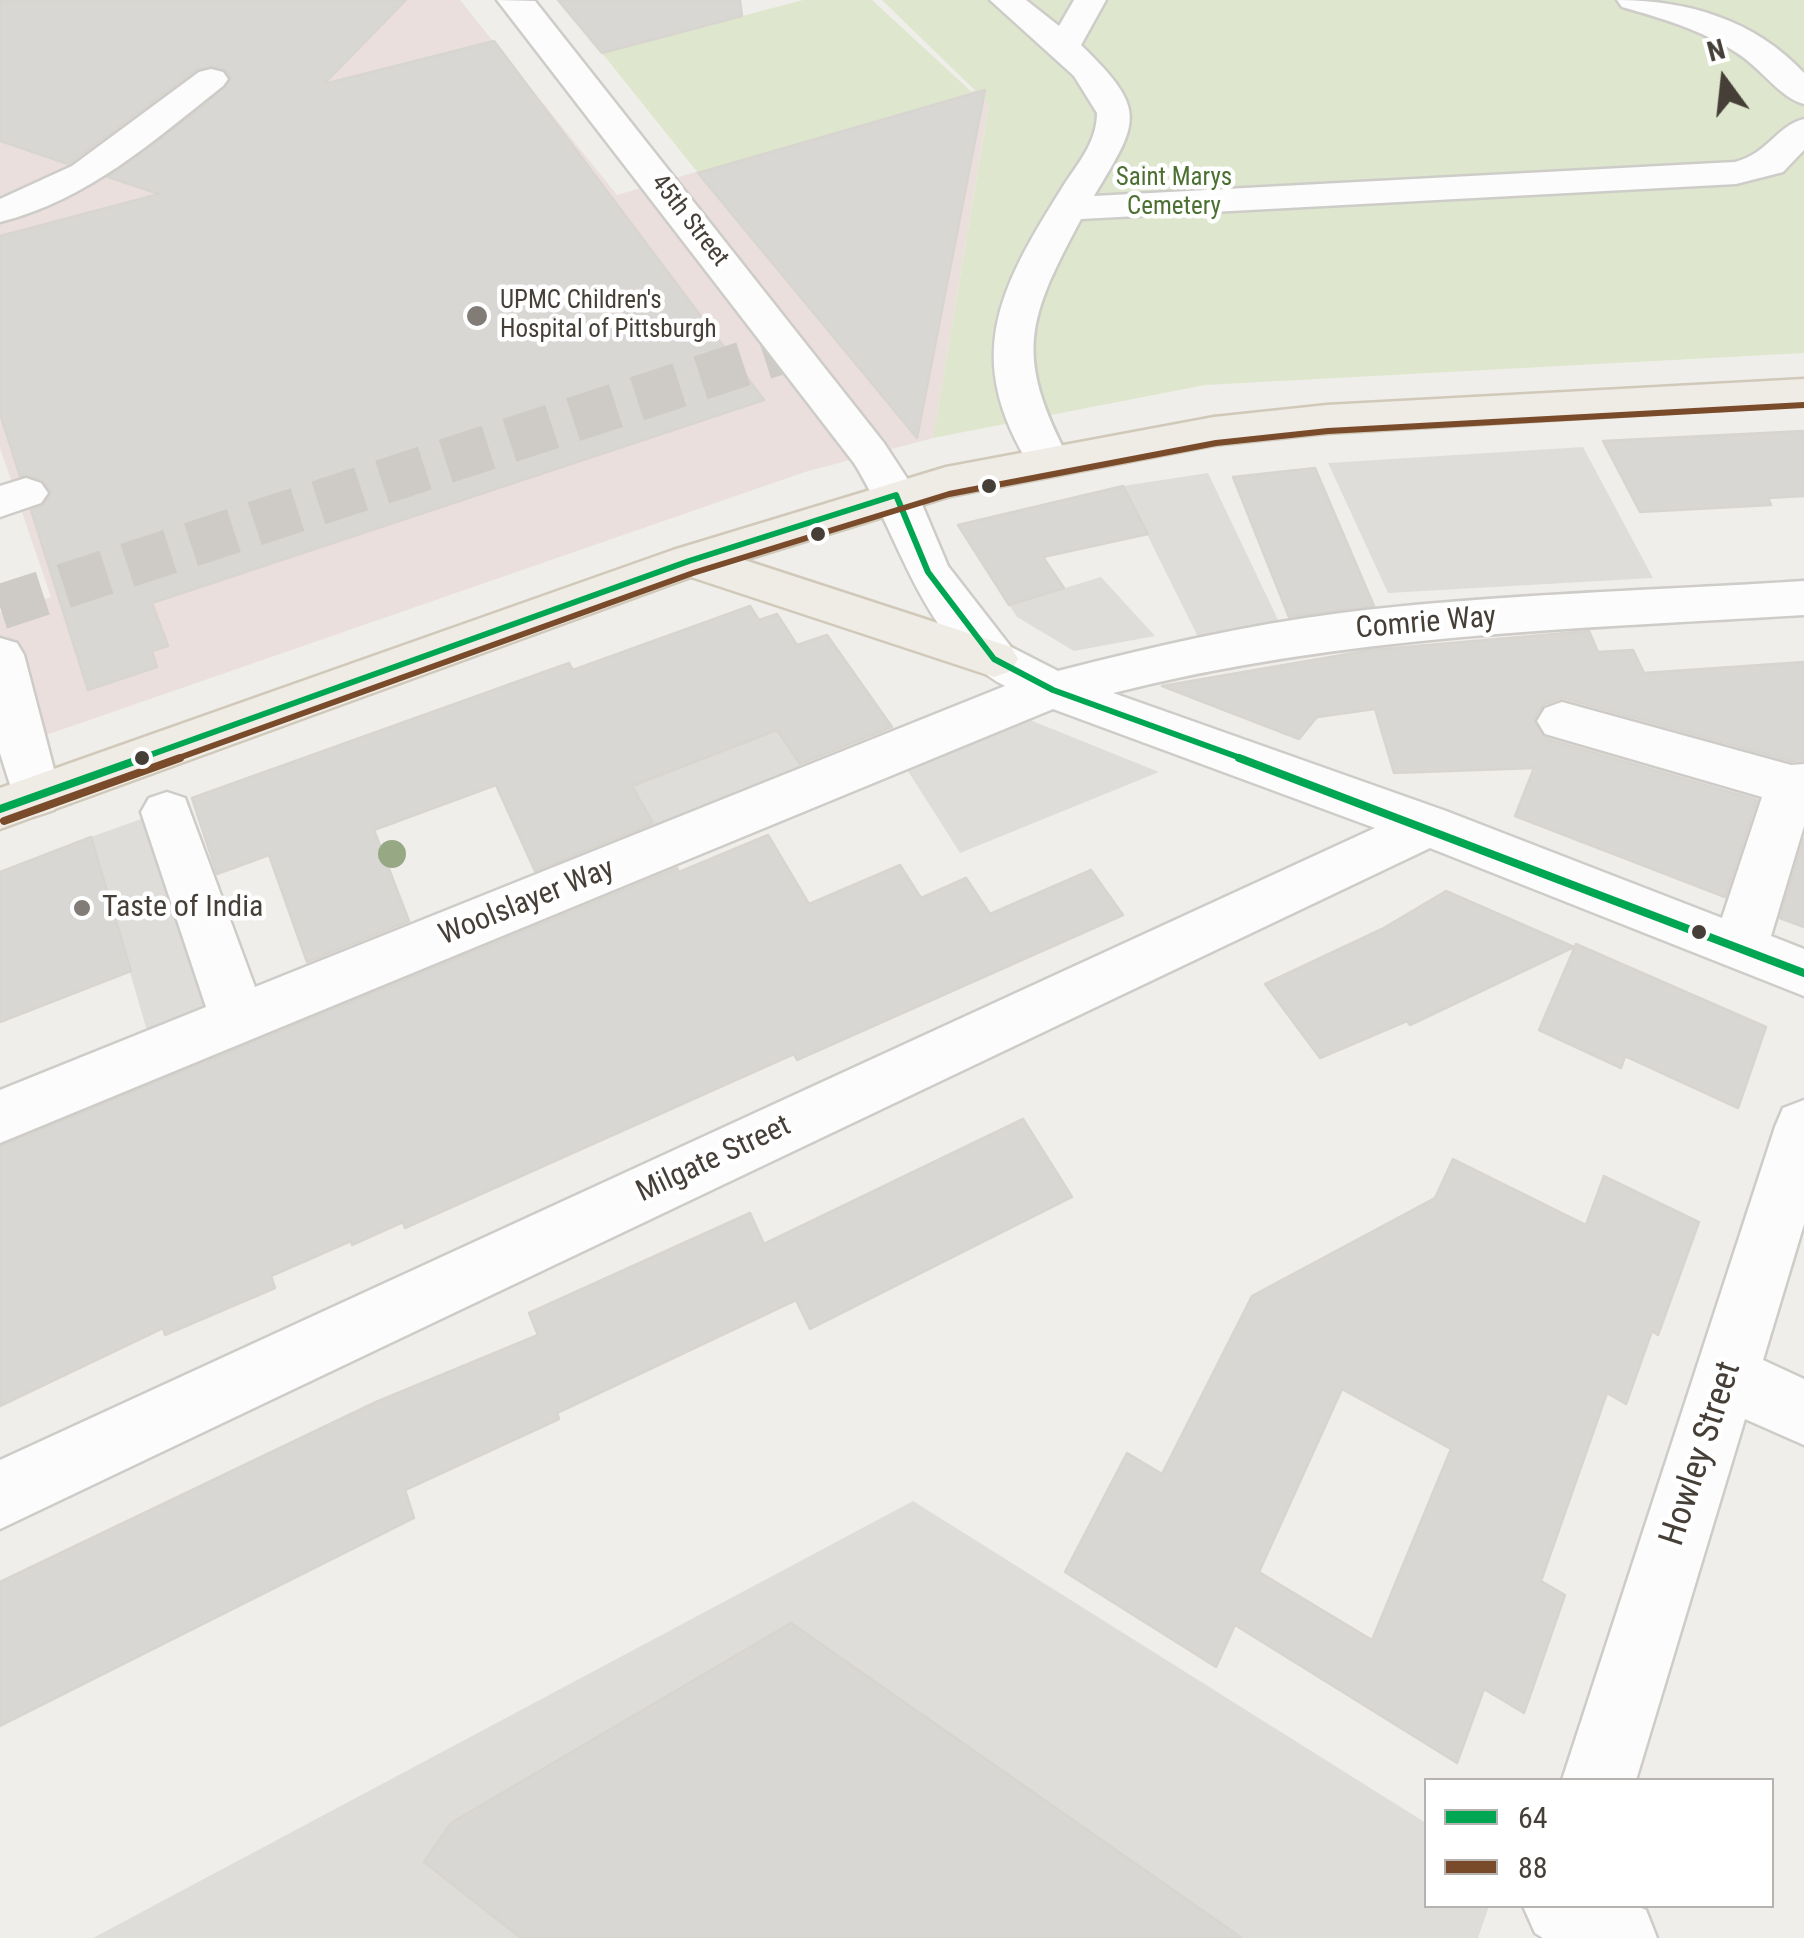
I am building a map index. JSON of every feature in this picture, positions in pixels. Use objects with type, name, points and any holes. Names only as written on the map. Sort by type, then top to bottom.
[{"type":"main road","points":[[18,803],[689,561],[896,495],[1047,459],[1214,431],[1328,419],[1804,392]]},
{"type":"main road","points":[[689,561],[765,579],[912,635],[994,659]]},
{"type":"street","name":"45th Street","points":[[513,0],[524,8],[835,408],[896,495],[928,572],[994,659]]},
{"type":"street","points":[[1006,0],[1088,70],[1114,111],[1112,140],[1043,259],[1020,319],[1011,360],[1028,420],[1047,459]]},
{"type":"street","points":[[1632,0],[1692,17],[1746,41],[1783,68],[1804,94]]},
{"type":"street","points":[[1064,47],[1098,4]]},
{"type":"street","points":[[0,210],[24,205],[84,174],[211,80]]},
{"type":"street","points":[[1071,208],[1736,173],[1770,164],[1804,130]]},
{"type":"street","name":"Comrie Way","points":[[1054,690],[1168,659],[1387,624],[1804,598]]},
{"type":"street","points":[[0,655],[18,803]]},
{"type":"street","points":[[994,659],[1054,690],[1428,826],[1804,973]]},
{"type":"street","name":"Woolslayer Way","points":[[0,1118],[992,711],[1054,690]]},
{"type":"street","points":[[1562,721],[1798,785],[1740,947]]},
{"type":"street","points":[[167,812],[239,1022]]},
{"type":"street","name":"Milgate Street","points":[[0,1495],[1428,826]]},
{"type":"street","name":"Howley Street","points":[[1600,1778],[1804,1126]]},
{"type":"street","points":[[1727,1377],[1804,1412]]},
{"type":"street","points":[[1550,1938],[1559,1908]]},
{"type":"street","points":[[1564,1908],[1618,1938]]},
{"type":"shaded area","name":"UPMC Children's Hospital of Pittsburgh","points":[[0,0],[460,0],[617,195],[976,90],[989,103],[933,438],[805,472],[0,751],[0,612],[51,597],[0,448]]},
{"type":"shaded area","points":[[1583,447],[1653,578],[1388,593],[1328,463]]},
{"type":"shaded area","points":[[1208,473],[1280,624],[1200,641],[1123,486]]},
{"type":"shaded area","points":[[1101,577],[1155,636],[1074,651],[1017,617],[1009,605]]},
{"type":"shaded area","points":[[1030,720],[1159,772],[960,853],[906,768]]},
{"type":"shaded area","points":[[777,730],[804,771],[576,854],[556,815]]},
{"type":"shaded area","points":[[144,818],[204,1007],[147,1031],[91,837]]},
{"type":"shaded area","points":[[913,1501],[1424,1822],[1424,1908],[1488,1908],[1478,1938],[1206,1938],[1214,1918],[791,1623],[451,1823],[424,1863],[521,1938],[93,1938]]},
{"type":"green space","points":[[803,0],[872,0],[974,94],[698,173],[602,53]]},
{"type":"green space","name":"Saint Marys Cemetery","points":[[882,0],[1804,0],[1804,353],[1205,385],[933,438],[989,104]]},
{"type":"building","name":"UPMC Children's Hospital of Pittsburgh","points":[[0,0],[406,0],[324,84],[494,41],[764,400],[152,603],[168,646],[152,651],[157,667],[88,690],[31,510],[44,505],[51,491],[42,479],[20,476],[0,414],[0,236],[159,194],[108,177],[199,110],[232,79],[224,68],[197,69],[68,164],[0,141]]},
{"type":"building","points":[[558,0],[740,0],[742,16],[602,53]]},
{"type":"building","points":[[985,90],[917,438],[698,173]]},
{"type":"building","points":[[1804,431],[1804,496],[1768,498],[1771,505],[1640,512],[1603,441]]},
{"type":"building","points":[[1315,468],[1374,606],[1289,617],[1233,477]]},
{"type":"building","points":[[1123,486],[1148,534],[1043,557],[1064,588],[1009,605],[958,525]]},
{"type":"building","points":[[750,606],[759,620],[777,614],[797,645],[827,635],[892,727],[800,764],[777,730],[632,786],[653,823],[535,871],[496,785],[374,830],[409,921],[307,962],[269,855],[217,874],[192,798],[569,663],[573,670]]},
{"type":"building","points":[[1589,631],[1598,652],[1633,650],[1644,673],[1804,662],[1804,760],[1791,761],[1563,698],[1544,704],[1534,719],[1544,738],[1757,800],[1725,897],[1515,816],[1534,768],[1394,773],[1375,709],[1317,717],[1299,739],[1162,686],[1371,650]]},
{"type":"building","points":[[768,835],[809,904],[900,865],[921,898],[966,878],[990,914],[1091,870],[1123,915],[797,1060],[794,1054],[405,1228],[403,1222],[352,1245],[351,1241],[271,1276],[275,1288],[165,1335],[163,1328],[0,1406],[0,1146],[677,868],[679,872]]},
{"type":"building","points":[[91,837],[131,971],[0,1022],[0,872]]},
{"type":"building","points":[[1804,839],[1804,927],[1780,918]]},
{"type":"building","points":[[1446,891],[1574,947],[1410,1025],[1407,1021],[1320,1058],[1265,984],[1382,929]]},
{"type":"building","points":[[1576,944],[1766,1027],[1738,1108],[1625,1056],[1621,1068],[1539,1030]]},
{"type":"building","points":[[1023,1119],[1072,1197],[810,1329],[796,1300],[557,1413],[559,1419],[405,1490],[414,1518],[0,1726],[0,1582],[376,1402],[538,1335],[529,1313],[750,1213],[764,1244]]},
{"type":"building","points":[[1453,1159],[1586,1225],[1604,1176],[1699,1222],[1658,1335],[1652,1331],[1626,1404],[1607,1393],[1541,1581],[1565,1595],[1524,1713],[1484,1689],[1457,1763],[1235,1625],[1216,1667],[1065,1572],[1127,1453],[1162,1474],[1252,1296],[1435,1198]],"holes":[[[1342,1389],[1451,1449],[1372,1640],[1259,1572]]]},
{"type":"building","points":[[791,1623],[1242,1938],[521,1938],[424,1862],[451,1823]]},
{"type":"tunnel","points":[[0,607],[789,349]]},
{"type":"transit line","name":"88","points":[[4,821],[693,573],[949,494],[1216,443],[1328,431],[1804,405]]},
{"type":"transit line","name":"64","points":[[0,809],[689,561],[896,495],[928,572],[994,659],[1053,690],[1428,826],[1804,973]]},
{"type":"place","name":"UPMC Children's Hospital of Pittsburgh","points":[[477,316]]},
{"type":"place","name":"Taste of India","points":[[82,908]]}]
